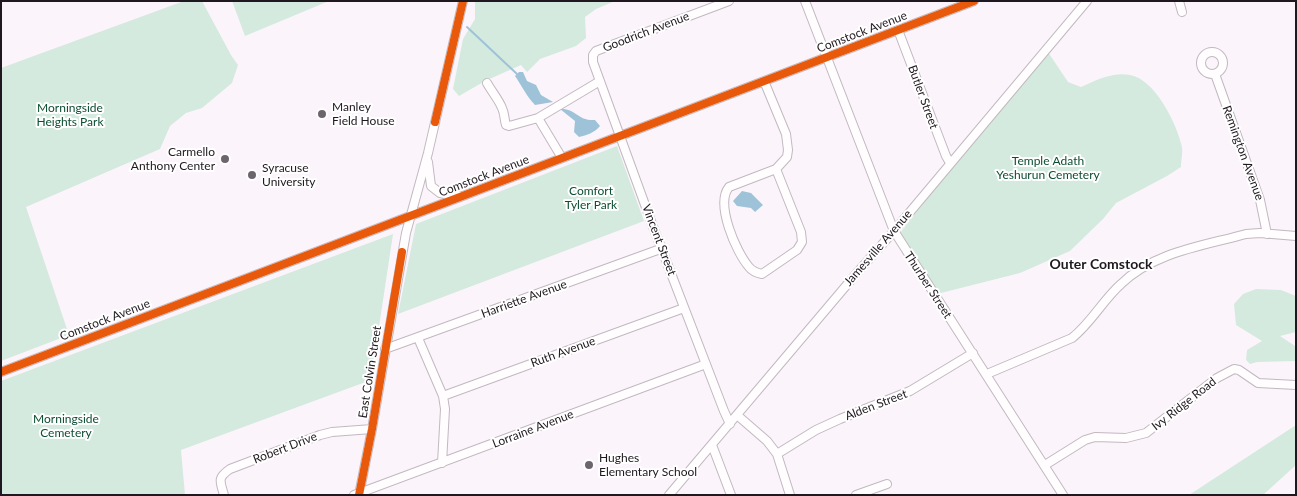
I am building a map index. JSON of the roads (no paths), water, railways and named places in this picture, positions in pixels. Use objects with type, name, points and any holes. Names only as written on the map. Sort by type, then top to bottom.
[{"type":"street","name":"East Colvin Street","points":[[357,494],[372,429],[396,280],[463,1]]},
{"type":"street","name":"Goodrich Avenue","points":[[593,55],[596,51],[729,1]]},
{"type":"street","name":"Thurber Street","points":[[805,1],[894,232],[1063,495]]},
{"type":"street","name":"Comstock Avenue","points":[[1,372],[974,1]]},
{"type":"street","name":"Jamesville Avenue","points":[[669,495],[856,274],[894,232],[1087,1]]},
{"type":"street","points":[[1179,1],[1182,12]]},
{"type":"street","name":"Butler Street","points":[[898,30],[927,109],[950,163]]},
{"type":"street","name":"Vincent Street","points":[[593,55],[593,62],[620,136],[684,308],[730,424]]},
{"type":"street","name":"Remington Avenue","points":[[1215,74],[1260,200],[1267,234]]},
{"type":"street","points":[[487,83],[501,105],[506,125],[509,126],[538,118],[600,81]]},
{"type":"street","points":[[764,81],[786,134],[787,157],[776,169],[729,187],[724,198],[725,214],[736,244],[749,268],[762,274],[797,250],[802,242],[776,169]]},
{"type":"street","points":[[538,118],[562,158]]},
{"type":"street","points":[[428,153],[431,186],[437,192],[444,195],[464,196]]},
{"type":"street","points":[[987,374],[1072,338],[1081,331],[1119,285],[1144,266],[1171,254],[1246,234],[1296,236]]},
{"type":"street","name":"Harriette Avenue","points":[[385,349],[663,248]]},
{"type":"street","name":"Ruth Avenue","points":[[443,396],[684,308]]},
{"type":"street","points":[[418,338],[443,396],[445,409],[442,463]]},
{"type":"street","name":"Alden Street","points":[[777,454],[816,430],[910,391],[973,353]]},
{"type":"street","name":"Lorraine Avenue","points":[[357,494],[706,364]]},
{"type":"street","name":"Ivy Ridge Road","points":[[1045,465],[1085,440],[1095,437],[1126,438],[1146,433],[1217,378],[1234,369],[1239,370],[1258,383],[1296,385]]},
{"type":"street","points":[[737,415],[768,441],[777,454],[790,495]]},
{"type":"street","name":"Robert Drive","points":[[224,495],[220,479],[222,474],[230,469],[320,435],[332,432],[372,429]]},
{"type":"street","points":[[712,445],[731,495]]},
{"type":"street","points":[[856,495],[887,484]]},
{"type":"water","points":[[519,72],[523,72],[527,81],[536,85],[541,95],[553,102],[535,105],[515,76]]},
{"type":"water","points":[[560,109],[570,110],[584,119],[595,120],[600,126],[593,132],[579,137],[574,132],[575,121]]},
{"type":"water","points":[[742,191],[751,193],[763,205],[755,212],[751,208],[737,206],[733,201]]},
{"type":"waterway","points":[[467,27],[517,74]]},
{"type":"place","name":"Manley Field House","points":[[322,114]]},
{"type":"place","name":"Carmello Anthony Center","points":[[225,159]]},
{"type":"place","name":"Syracuse University","points":[[252,175]]},
{"type":"place","name":"Hughes Elementary School","points":[[589,465]]},
{"type":"district","name":"Outer Comstock","points":[[1101,264]]},
{"type":"park label","name":"Morningside Heights Park","points":[[70,115]]},
{"type":"park label","name":"Temple Adath Yeshurun Cemetery","points":[[1048,168]]},
{"type":"park label","name":"Comfort Tyler Park","points":[[591,198]]},
{"type":"park label","name":"Morningside Cemetery","points":[[66,426]]}]
